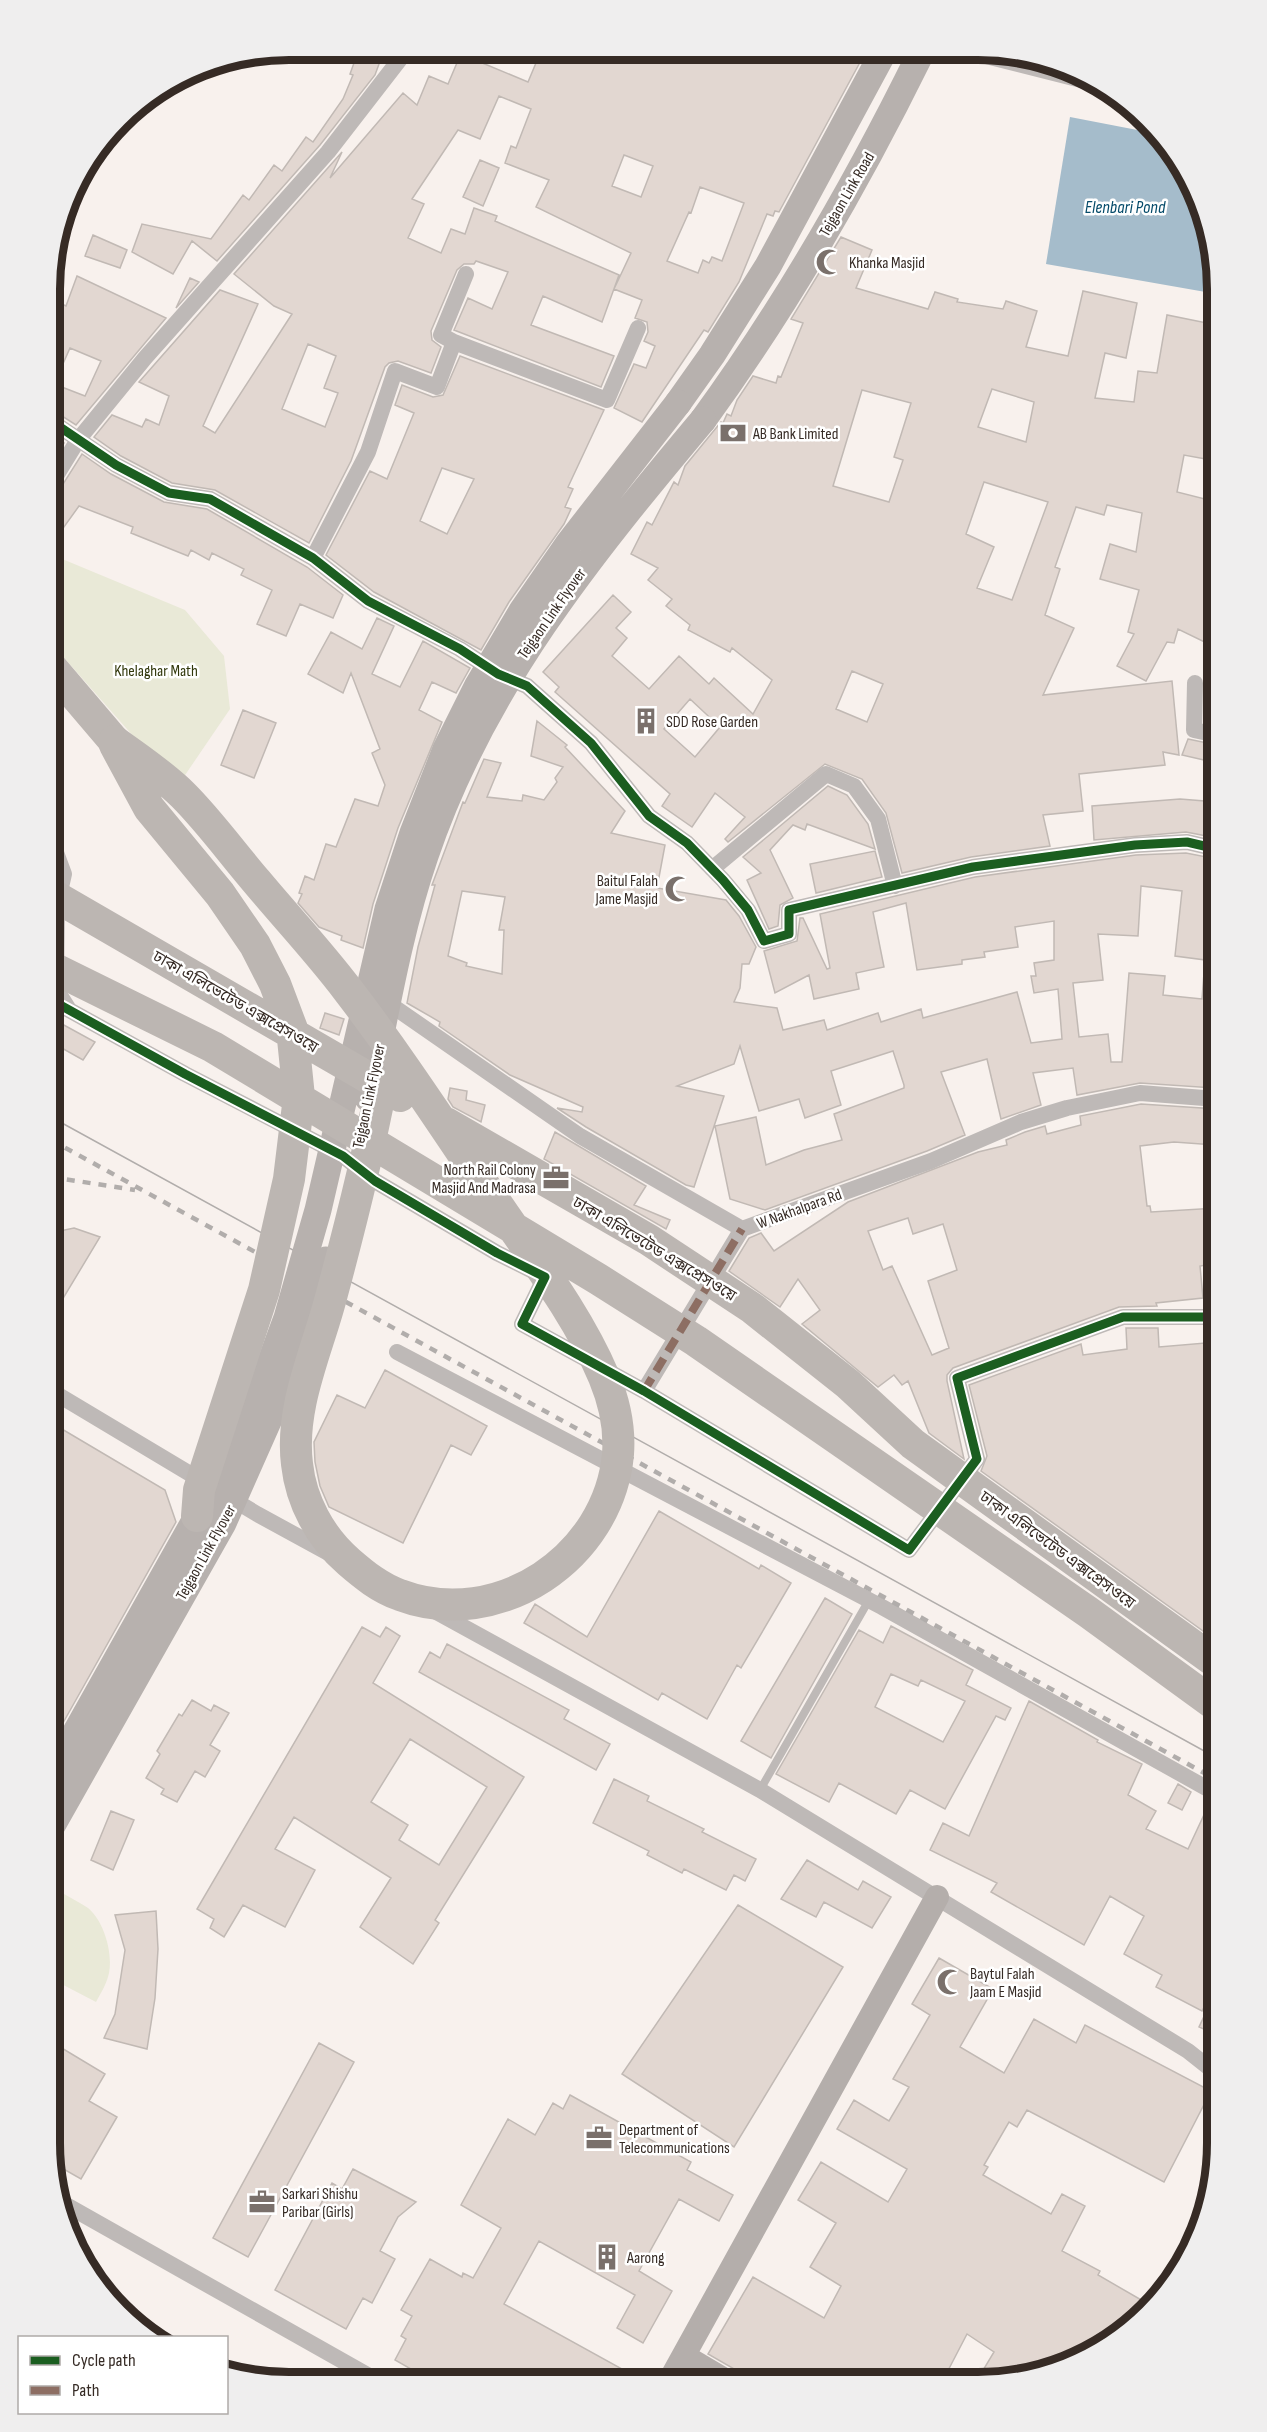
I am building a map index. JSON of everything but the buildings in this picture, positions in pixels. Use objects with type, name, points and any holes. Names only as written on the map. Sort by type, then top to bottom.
[{"type":"highway","points":[[60,678],[114,741],[183,795],[346,987],[359,1006],[373,1024],[380,1034],[387,1043],[394,1053],[557,1294],[603,1376],[618,1426],[618,1456],[611,1486],[600,1515],[582,1544],[560,1566],[538,1581],[490,1599],[437,1604],[400,1596],[368,1579],[339,1554],[320,1528],[302,1492],[296,1462],[298,1415],[345,1245],[381,1088],[385,1053],[385,1044],[385,1034],[385,1025],[390,1011]]},
{"type":"highway","points":[[114,741],[149,808],[220,894],[255,945],[275,984],[292,1029],[297,1074],[299,1097],[289,1179],[264,1290],[199,1490],[197,1516]]},
{"type":"highway","name":"ঢাকা এলিভেটেড এক্সপ্রেসওয়ে","points":[[60,899],[700,1272],[752,1308],[848,1384],[913,1444],[1207,1656]]},
{"type":"highway","name":"ঢাকা এলিভেটেড এক্সপ্রেসওয়ে","points":[[60,971],[213,1047],[696,1341],[1141,1650],[1207,1699]]},
{"type":"main road","name":"Tejgaon Link Road","points":[[678,403],[712,355],[768,266],[880,60]]},
{"type":"main road","name":"Tejgaon Link Road","points":[[703,420],[755,348],[803,268],[859,173],[917,60]]},
{"type":"main road","name":"Tejgaon Link Flyover","points":[[60,1760],[224,1469],[251,1414],[287,1318],[339,1125],[388,909],[413,832],[446,749],[477,687],[522,611],[569,543],[678,403]]},
{"type":"main road","name":"Tejgaon Link Flyover","points":[[60,1811],[223,1523],[259,1446],[314,1301],[339,1219],[390,1011],[397,955],[425,856],[443,810],[489,710],[542,624],[604,538],[703,420]]},
{"type":"street","points":[[60,469],[78,440],[145,358],[328,152],[399,60]]},
{"type":"street","points":[[466,274],[441,335],[607,400],[638,328]]},
{"type":"street","points":[[313,558],[369,452],[395,371],[437,387],[454,342]]},
{"type":"street","points":[[60,428],[116,465],[169,493],[210,499],[313,558],[369,601],[468,654],[498,674],[527,686],[591,743],[650,816],[687,843],[712,869],[748,910],[764,941],[789,934],[789,910],[973,867],[1136,845],[1187,842],[1207,847]]},
{"type":"street","points":[[343,1156],[401,903],[438,801],[498,674]]},
{"type":"street","points":[[1195,683],[1194,730],[1207,733]]},
{"type":"street","points":[[712,869],[826,774],[854,786],[878,819],[895,886]]},
{"type":"street","points":[[60,863],[64,874],[60,892]]},
{"type":"street","points":[[60,995],[71,1011]]},
{"type":"street","points":[[60,1005],[343,1156],[375,1181],[497,1253],[545,1277],[522,1324],[644,1391],[909,1550],[977,1459],[957,1378],[1123,1317],[1207,1317]]},
{"type":"street","name":"W Nakhalpara Rd","points":[[390,1011],[580,1136],[742,1229],[931,1161],[1021,1122],[1067,1108],[1140,1093],[1207,1098]]},
{"type":"street","points":[[644,1391],[742,1229]]},
{"type":"street","points":[[397,1352],[869,1600],[1207,1788]]},
{"type":"street","points":[[60,1396],[257,1514],[760,1790],[1188,2051],[1207,2066]]},
{"type":"street","points":[[675,2372],[937,1897]]},
{"type":"street","points":[[69,2207],[362,2372]]},
{"type":"street","points":[[684,2356],[711,2372]]},
{"type":"lane","points":[[987,60],[1077,83]]},
{"type":"lane","points":[[760,1790],[869,1600]]},
{"type":"green space","name":"Khelaghar Math","points":[[60,558],[185,610],[224,656],[230,709],[181,781],[142,746],[60,653]]},
{"type":"green space","points":[[64,1894],[85,1906],[94,1914],[103,1929],[110,1965],[105,1984],[96,2002],[60,1983],[60,1902]]},
{"type":"water","name":"Elenbari Pond","points":[[1070,117],[1144,131],[1168,162],[1190,202],[1203,245],[1207,292],[1046,264]]},
{"type":"tram line","points":[[60,1122],[1207,1753]]},
{"type":"railway","points":[[60,1145],[1207,1775]]},
{"type":"railway","points":[[60,1178],[135,1190]]},
{"type":"marked path","points":[[644,1391],[742,1229]]},
{"type":"cycle path","points":[[60,427],[116,465],[169,493],[210,499],[313,558],[368,601],[460,649],[498,674],[527,686],[591,743],[649,816],[687,843],[723,880],[748,910],[764,941],[789,934],[789,910],[973,867],[1135,845],[1187,842],[1207,847]]},
{"type":"cycle path","points":[[60,1005],[185,1074],[343,1156],[375,1181],[497,1253],[545,1277],[522,1324],[644,1391],[909,1550],[977,1459],[957,1378],[1123,1317],[1207,1317]]},
{"type":"place","name":"Khanka Masjid","points":[[829,262]]},
{"type":"place","name":"AB Bank Limited","points":[[733,433]]},
{"type":"place","name":"SDD Rose Garden","points":[[646,721]]},
{"type":"place","name":"Baitul Falah Jame Masjid","points":[[678,889]]},
{"type":"place","name":"North Rail Colony Masjid And Madrasa","points":[[556,1178]]},
{"type":"place","name":"Baytul Falah Jaam E Masjid","points":[[950,1982]]},
{"type":"place","name":"Department of Telecommunications","points":[[599,2138]]},
{"type":"place","name":"Sarkari Shishu Paribar (Girls)","points":[[262,2202]]},
{"type":"place","name":"Aarong","points":[[607,2257]]}]
